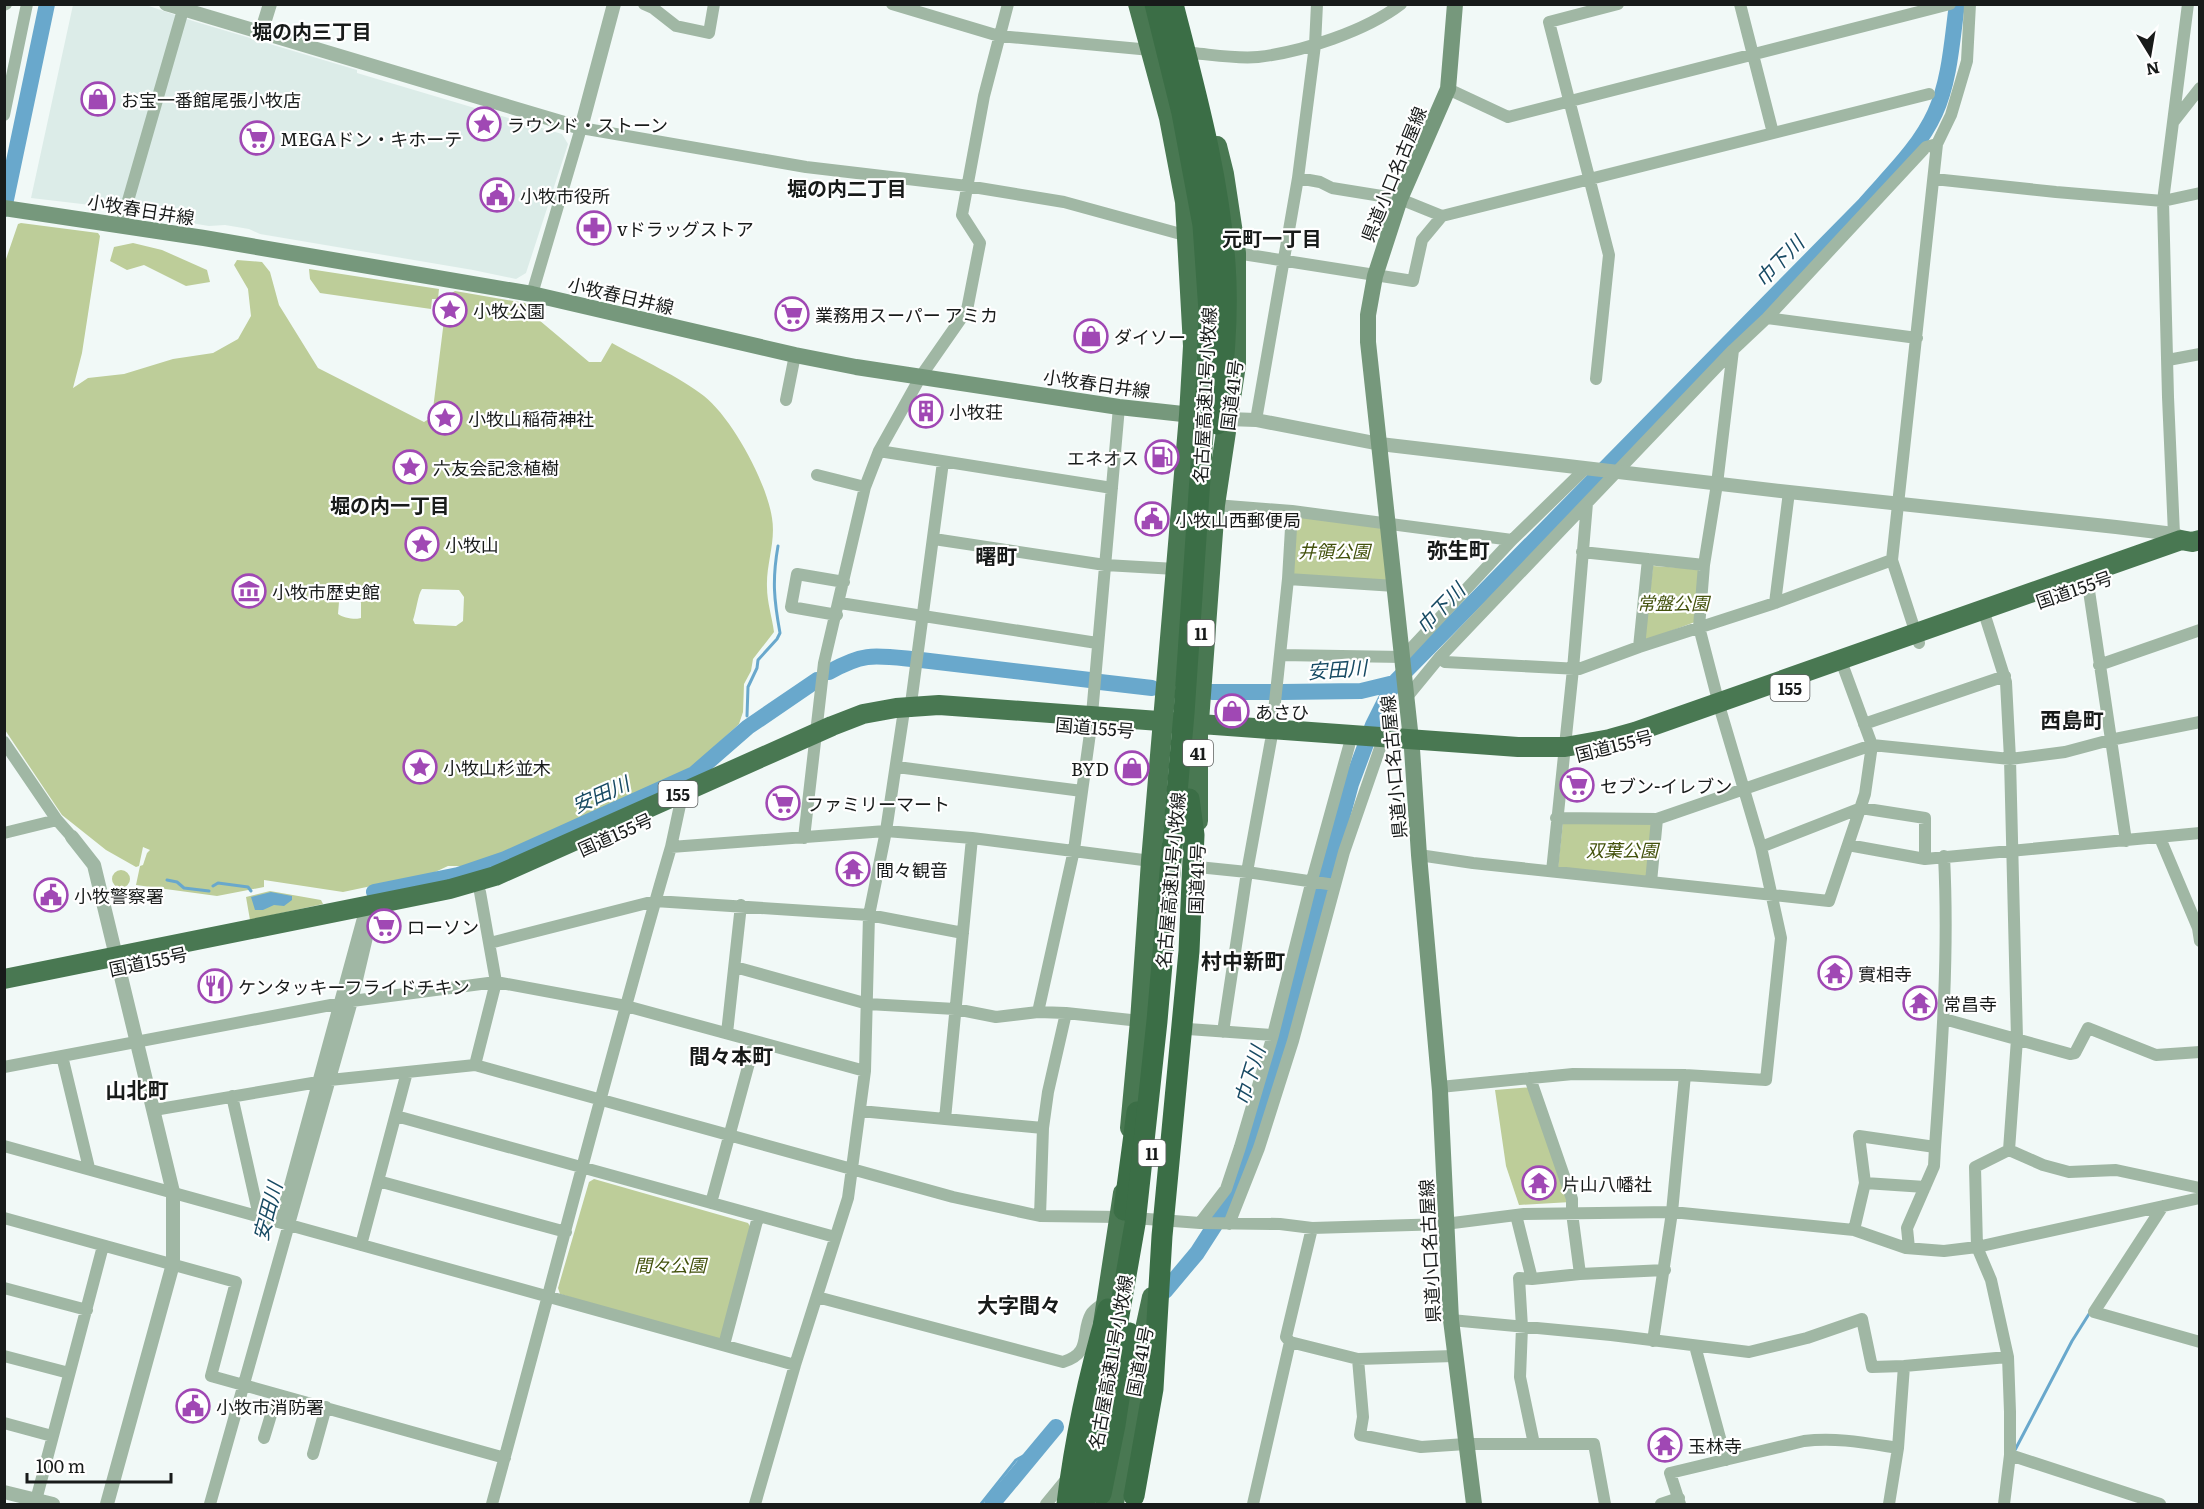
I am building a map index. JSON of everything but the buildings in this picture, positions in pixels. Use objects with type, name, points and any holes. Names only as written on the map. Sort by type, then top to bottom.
[{"type":"highway","name":"41","points":[[1073,1504],[1121,1216],[1149,1021],[1151,861],[1193,346],[1185,202],[1168,118],[1138,4]]},
{"type":"highway","name":"名古屋高速11号小牧線","points":[[1084,1504],[1135,1224],[1149,1021],[1184,724],[1207,376],[1209,311],[1204,235],[1182,113],[1155,4]]},
{"type":"highway","points":[[1162,4],[1185,93],[1216,250],[1219,321],[1212,466]]},
{"type":"highway","name":"名古屋高速11号小牧線","points":[[1173,4],[1208,143],[1221,222],[1225,266],[1223,376],[1212,466],[1189,799]]},
{"type":"highway","name":"国道41号","points":[[1118,1504],[1135,1375],[1169,1220],[1188,1029],[1198,867],[1199,729],[1215,505],[1236,365],[1236,253],[1224,174],[1180,4]]},
{"type":"highway","name":"国道155号","points":[[4,979],[368,917],[480,892],[509,882],[680,805],[863,714],[908,713],[939,705],[1091,721],[1367,743],[1412,744],[1508,757],[1564,752],[1603,752],[1720,707],[1917,638],[2181,540],[2191,540]]},
{"type":"highway","name":"国道155号","points":[[1720,707],[1844,669],[1917,638],[1986,619],[2088,584],[2185,549],[2191,540]]},
{"type":"highway","name":"国道155号","points":[[4,990],[117,961],[450,889],[495,876],[815,738]]},
{"type":"highway","points":[[1118,1504],[1153,1389],[1162,1236],[1189,951],[1194,835],[1189,799]]},
{"type":"highway","name":"11","points":[[1118,1504],[1125,1369],[1162,1070],[1189,799]]},
{"type":"highway","points":[[1068,1504],[1073,1457],[1088,1377],[1114,1282],[1149,1021]]},
{"type":"main road","name":"県道小口名古屋線","points":[[1455,4],[1448,89],[1400,198],[1375,276],[1368,315],[1368,342],[1412,744],[1419,855],[1440,1087],[1451,1320],[1474,1504]]},
{"type":"main road","name":"小牧春日井線","points":[[12,210],[378,266],[532,294],[856,367],[1119,407],[1228,419]]},
{"type":"street","points":[[4,116],[27,4]]},
{"type":"street","points":[[166,4],[580,128],[806,167],[967,186],[1087,207],[1188,236]]},
{"type":"street","points":[[261,33],[270,4]]},
{"type":"street","points":[[532,294],[614,4]]},
{"type":"street","points":[[644,4],[654,8],[676,26],[709,33],[714,4]]},
{"type":"street","points":[[892,4],[999,36],[1151,50]]},
{"type":"street","points":[[804,838],[824,663],[865,487],[879,451],[921,376],[967,310],[980,243],[962,215],[984,96],[1008,4]]},
{"type":"street","points":[[1256,420],[1298,178],[1315,45],[1317,4]]},
{"type":"street","points":[[1193,53],[1256,57],[1315,45],[1401,4]]},
{"type":"street","points":[[1596,379],[1609,255],[1550,22],[1618,4]]},
{"type":"street","points":[[1740,4],[1773,133]]},
{"type":"street","points":[[1917,638],[1892,560],[1937,144],[1951,115],[1967,62],[1970,4]]},
{"type":"street","points":[[1228,419],[1256,420],[1380,444],[2191,540],[2168,360],[2163,201],[2188,4]]},
{"type":"street","points":[[1448,89],[1508,117],[1925,8],[1946,5]]},
{"type":"street","points":[[121,225],[183,10]]},
{"type":"street","points":[[2173,122],[2199,88]]},
{"type":"street","points":[[1236,253],[1413,281],[1422,240],[1442,216],[1929,94]]},
{"type":"street","points":[[1407,697],[1439,658],[1733,350],[1767,318],[1926,147],[1937,144]]},
{"type":"street","points":[[1298,178],[1320,182],[1332,188],[1400,198],[1442,216]]},
{"type":"street","points":[[1934,179],[2163,201],[2199,193]]},
{"type":"street","points":[[1767,318],[1917,338]]},
{"type":"street","points":[[1440,1087],[1574,1074],[1685,1074],[1766,1080],[1781,938],[1761,847],[1699,627],[1704,565],[1717,484],[1733,350]]},
{"type":"street","points":[[2168,360],[2199,354]]},
{"type":"street","points":[[786,400],[795,355]]},
{"type":"street","points":[[1038,1012],[1074,850],[1082,791],[1091,721],[1119,407]]},
{"type":"street","points":[[879,451],[1112,488]]},
{"type":"street","points":[[755,1504],[795,1365],[848,1198],[865,1071],[869,915],[908,713],[943,462]]},
{"type":"street","points":[[1280,655],[1403,657],[1512,540],[1586,468]]},
{"type":"street","points":[[817,475],[865,487]]},
{"type":"street","points":[[1775,603],[1789,492]]},
{"type":"street","points":[[1552,871],[1587,503]]},
{"type":"street","points":[[1215,505],[1292,512],[1512,540]]},
{"type":"street","points":[[1223,1032],[1271,734],[1288,579],[1292,512]]},
{"type":"street","points":[[934,538],[1105,565],[1176,569]]},
{"type":"street","points":[[1582,552],[1704,565]]},
{"type":"street","points":[[1639,647],[1648,559]]},
{"type":"street","points":[[1439,658],[1445,662],[1579,669],[1775,603],[1892,560]]},
{"type":"street","points":[[844,582],[797,574],[791,607],[922,616],[1097,643]]},
{"type":"street","points":[[1288,579],[1395,586]]},
{"type":"street","points":[[2088,584],[2126,841]]},
{"type":"street","points":[[1986,619],[2005,676],[2010,759],[2018,1039],[2009,1150]]},
{"type":"street","points":[[2099,665],[2199,630]]},
{"type":"street","points":[[1419,855],[1473,863],[1829,901],[1865,794],[1872,745],[1844,669]]},
{"type":"street","points":[[1864,724],[2005,676]]},
{"type":"street","points":[[1556,818],[1657,819],[1872,745],[2010,759],[2064,752],[2199,722]]},
{"type":"street","points":[[1200,1223],[1226,1189],[1273,1035],[1314,881],[1367,743]]},
{"type":"street","points":[[1229,1224],[1259,1148],[1293,1041],[1344,852],[1367,743]]},
{"type":"street","points":[[7,748],[57,820],[94,865],[173,1192],[173,1264],[107,1504]]},
{"type":"street","points":[[897,767],[1082,791]]},
{"type":"street","points":[[492,1504],[671,847],[680,805]]},
{"type":"street","points":[[1761,847],[1861,808],[1925,818],[1925,859]]},
{"type":"street","points":[[1651,882],[1657,819]]},
{"type":"street","points":[[4,833],[57,820]]},
{"type":"street","points":[[671,847],[886,831],[972,838],[1151,861]]},
{"type":"street","points":[[1848,845],[1925,859],[2199,833]]},
{"type":"street","points":[[945,1119],[972,838]]},
{"type":"street","points":[[2160,838],[2198,928],[2199,941]]},
{"type":"street","points":[[1909,1248],[1907,1228],[1934,1166],[1944,1019],[1947,917],[1944,856]]},
{"type":"street","points":[[1198,867],[1335,885]]},
{"type":"street","points":[[475,1065],[496,982],[480,892]]},
{"type":"street","points":[[490,943],[655,901],[869,915],[963,933]]},
{"type":"street","points":[[727,1032],[741,905]]},
{"type":"street","points":[[210,1504],[240,1384],[368,917]]},
{"type":"street","points":[[735,967],[868,1004],[955,1010],[996,1017],[1038,1012],[1066,1012],[1149,1021]]},
{"type":"street","points":[[4,1067],[346,1002],[496,982],[626,1006],[865,1071]]},
{"type":"street","points":[[1040,1216],[1043,1128],[1048,1092],[1066,1012]]},
{"type":"street","points":[[1944,1019],[2070,1054],[2075,1053],[2088,1028],[2156,1055],[2199,1052]]},
{"type":"street","points":[[1188,1029],[1273,1035]]},
{"type":"street","points":[[711,1203],[754,1041]]},
{"type":"street","points":[[62,1056],[88,1168]]},
{"type":"street","points":[[153,1110],[324,1081],[475,1065],[953,1197],[1040,1216],[1121,1216],[1200,1223],[1280,1224],[1312,1228],[1446,1224],[1516,1215],[1672,1212],[1854,1230],[1909,1248],[1944,1251],[1977,1247],[2199,1198]]},
{"type":"street","points":[[361,1245],[407,1072]]},
{"type":"street","points":[[1653,1341],[1672,1212],[1685,1074]]},
{"type":"street","points":[[1530,1078],[1572,1199],[1580,1274]]},
{"type":"street","points":[[232,1096],[259,1216]]},
{"type":"street","points":[[860,1111],[1043,1128]]},
{"type":"street","points":[[396,1116],[835,1237]]},
{"type":"street","points":[[1854,1230],[1865,1183],[1859,1136],[1935,1146]]},
{"type":"street","points":[[4,1146],[795,1365]]},
{"type":"street","points":[[2009,1150],[2043,1165],[2069,1172],[2116,1170],[2199,1188]]},
{"type":"street","points":[[2004,1504],[2010,1455],[2008,1358],[1991,1280],[1977,1247],[1975,1167],[2009,1150]]},
{"type":"street","points":[[378,1181],[566,1232]]},
{"type":"street","points":[[1865,1183],[1925,1187]]},
{"type":"street","points":[[2163,1206],[2094,1312],[2199,1342]]},
{"type":"street","points":[[1516,1215],[1532,1279]]},
{"type":"street","points":[[724,1345],[758,1217]]},
{"type":"street","points":[[4,1218],[237,1282],[211,1376],[505,1458]]},
{"type":"street","points":[[1312,1228],[1286,1337],[1290,1342],[1358,1359],[1454,1356]]},
{"type":"street","points":[[35,1502],[104,1246]]},
{"type":"street","points":[[1534,1444],[1520,1377],[1522,1327],[1519,1278],[1665,1270]]},
{"type":"street","points":[[4,1288],[87,1310]]},
{"type":"street","points":[[817,1298],[1063,1362],[1074,1358],[1084,1344],[1091,1313],[1106,1301]]},
{"type":"street","points":[[1451,1320],[1749,1352],[1807,1338],[1862,1319],[1872,1367],[2008,1358]]},
{"type":"street","points":[[1253,1504],[1290,1342]]},
{"type":"street","points":[[1695,1346],[1726,1460]]},
{"type":"street","points":[[4,1356],[69,1373]]},
{"type":"street","points":[[1358,1359],[1363,1417],[1360,1435],[1421,1447],[1466,1444],[1594,1444],[1605,1504]]},
{"type":"street","points":[[1889,1504],[1898,1448],[1904,1366]]},
{"type":"street","points":[[264,1438],[277,1395]]},
{"type":"street","points":[[312,1454],[326,1407]]},
{"type":"street","points":[[4,1424],[52,1437]]},
{"type":"street","points":[[1661,1504],[1680,1502],[1670,1473],[1804,1441],[1825,1438],[1845,1439],[1898,1448]]},
{"type":"street","points":[[2010,1455],[2160,1504]]},
{"type":"street","points":[[1046,1504],[1081,1461]]},
{"type":"street","points":[[4,1492],[35,1502],[53,1504]]},
{"type":"shaded area","points":[[73,5],[146,5],[357,70],[357,73],[562,134],[568,144],[526,273],[516,279],[260,234],[249,229],[225,225],[209,226],[131,213],[116,208],[31,198]]},
{"type":"green space","points":[[18,224],[98,233],[100,236],[82,353],[73,388],[88,378],[124,374],[173,359],[213,353],[238,339],[251,316],[248,289],[234,265],[237,260],[262,262],[270,272],[279,305],[318,368],[424,422],[432,417],[447,296],[455,291],[525,303],[533,315],[589,362],[601,362],[612,343],[694,389],[715,406],[737,435],[756,470],[772,518],[773,536],[767,587],[774,632],[753,659],[751,671],[744,684],[743,712],[739,724],[689,770],[517,847],[465,866],[448,866],[433,873],[343,892],[264,880],[264,887],[217,896],[136,885],[140,866],[143,865],[150,850],[143,847],[139,866],[136,867],[106,850],[62,815],[5,730],[4,265]],"holes":[[[342,587],[355,587],[361,603],[361,618],[343,617],[338,614]],[[422,589],[459,590],[464,597],[463,621],[456,626],[415,624],[413,620]]]},
{"type":"green space","points":[[133,243],[162,250],[207,270],[210,282],[186,286],[144,265],[127,270],[110,261],[114,247]]},
{"type":"green space","points":[[309,269],[439,289],[438,299],[432,299],[431,309],[320,293],[310,279]]},
{"type":"green space","name":"井領公園","points":[[1292,511],[1381,523],[1395,586],[1288,579]]},
{"type":"green space","name":"常盤公園","points":[[1653,566],[1699,569],[1695,622],[1644,641]]},
{"type":"green space","name":"双葉公園","points":[[1563,822],[1653,823],[1648,878],[1558,867]]},
{"type":"green space","points":[[121,870],[127,873],[130,879],[127,885],[121,888],[115,885],[112,879],[115,873]]},
{"type":"green space","points":[[270,891],[321,900],[323,904],[250,920],[246,897]]},
{"type":"green space","points":[[1532,1087],[1571,1202],[1519,1205],[1506,1166],[1495,1090]]},
{"type":"green space","name":"間々公園","points":[[594,1179],[748,1223],[751,1228],[723,1336],[717,1342],[560,1294],[558,1288],[589,1182]]},
{"type":"water","points":[[271,892],[292,896],[292,900],[284,906],[274,905],[263,910],[255,910],[251,897]]},
{"type":"waterway","points":[[4,209],[47,4]]},
{"type":"waterway","name":"巾下川","points":[[1165,1291],[1197,1253],[1215,1225],[1243,1164],[1287,1022],[1351,784],[1373,725],[1394,683],[1865,204],[1903,161],[1921,138],[1940,100],[1950,60],[1957,4]]},
{"type":"waterway","points":[[747,716],[748,687],[757,668],[758,660],[780,633],[774,590],[778,546]]},
{"type":"waterway","name":"安田川","points":[[829,672],[860,658],[911,659]]},
{"type":"waterway","name":"安田川","points":[[921,660],[1090,680]]},
{"type":"waterway","name":"安田川","points":[[374,892],[458,875],[505,859],[694,774],[748,727],[817,680]]},
{"type":"waterway","name":"安田川","points":[[1100,682],[1152,688]]},
{"type":"waterway","name":"安田川","points":[[1282,692],[1361,691],[1394,683]]},
{"type":"waterway","name":"安田川","points":[[1212,692],[1272,692]]},
{"type":"waterway","points":[[167,880],[177,882],[184,888],[209,891]]},
{"type":"waterway","points":[[213,886],[218,883],[248,887],[251,891]]},
{"type":"waterway","points":[[2015,1450],[2072,1341],[2089,1314]]},
{"type":"waterway","name":"巾下川","points":[[992,1504],[1056,1427]]},
{"type":"waterway","points":[[981,1504],[1016,1460],[1040,1447]]},
{"type":"place","name":"お宝一番館尾張小牧店","points":[[98,99]]},
{"type":"place","name":"ラウンド・ストーン","points":[[484,124]]},
{"type":"place","name":"MEGAドン・キホーテ","points":[[257,138]]},
{"type":"place","name":"小牧市役所","points":[[497,195]]},
{"type":"place","name":"vドラッグストア","points":[[594,228]]},
{"type":"place","name":"小牧公園","points":[[450,310]]},
{"type":"place","name":"業務用スーパー アミカ","points":[[792,314]]},
{"type":"place","name":"ダイソー","points":[[1091,336]]},
{"type":"place","name":"小牧荘","points":[[926,411]]},
{"type":"place","name":"小牧山稲荷神社","points":[[445,418]]},
{"type":"place","name":"エネオス","points":[[1162,457]]},
{"type":"place","name":"六友会記念植樹","points":[[410,467]]},
{"type":"place","name":"小牧山西郵便局","points":[[1152,519]]},
{"type":"place","name":"小牧山","points":[[422,544]]},
{"type":"place","name":"小牧市歴史館","points":[[249,591]]},
{"type":"place","name":"あさひ","points":[[1232,711]]},
{"type":"place","name":"小牧山杉並木","points":[[420,767]]},
{"type":"place","name":"BYD","points":[[1132,768]]},
{"type":"place","name":"セブン-イレブン","points":[[1577,785]]},
{"type":"place","name":"ファミリーマート","points":[[783,803]]},
{"type":"place","name":"間々観音","points":[[853,869]]},
{"type":"place","name":"小牧警察署","points":[[51,895]]},
{"type":"place","name":"ローソン","points":[[384,926]]},
{"type":"place","name":"實相寺","points":[[1835,973]]},
{"type":"place","name":"ケンタッキーフライドチキン","points":[[215,986]]},
{"type":"place","name":"常昌寺","points":[[1920,1003]]},
{"type":"place","name":"片山八幡社","points":[[1539,1183]]},
{"type":"place","name":"小牧市消防署","points":[[193,1406]]},
{"type":"place","name":"玉林寺","points":[[1665,1445]]},
{"type":"district","name":"堀の内三丁目","points":[[312,30]]},
{"type":"district","name":"堀の内二丁目","points":[[847,187]]},
{"type":"district","name":"元町一丁目","points":[[1272,237]]},
{"type":"district","name":"堀の内一丁目","points":[[390,504]]},
{"type":"district","name":"弥生町","points":[[1458,548]]},
{"type":"district","name":"曙町","points":[[996,554]]},
{"type":"district","name":"西島町","points":[[2072,718]]},
{"type":"district","name":"村中新町","points":[[1243,959]]},
{"type":"district","name":"間々本町","points":[[731,1054]]},
{"type":"district","name":"山北町","points":[[137,1088]]},
{"type":"district","name":"大字間々","points":[[1019,1303]]}]
